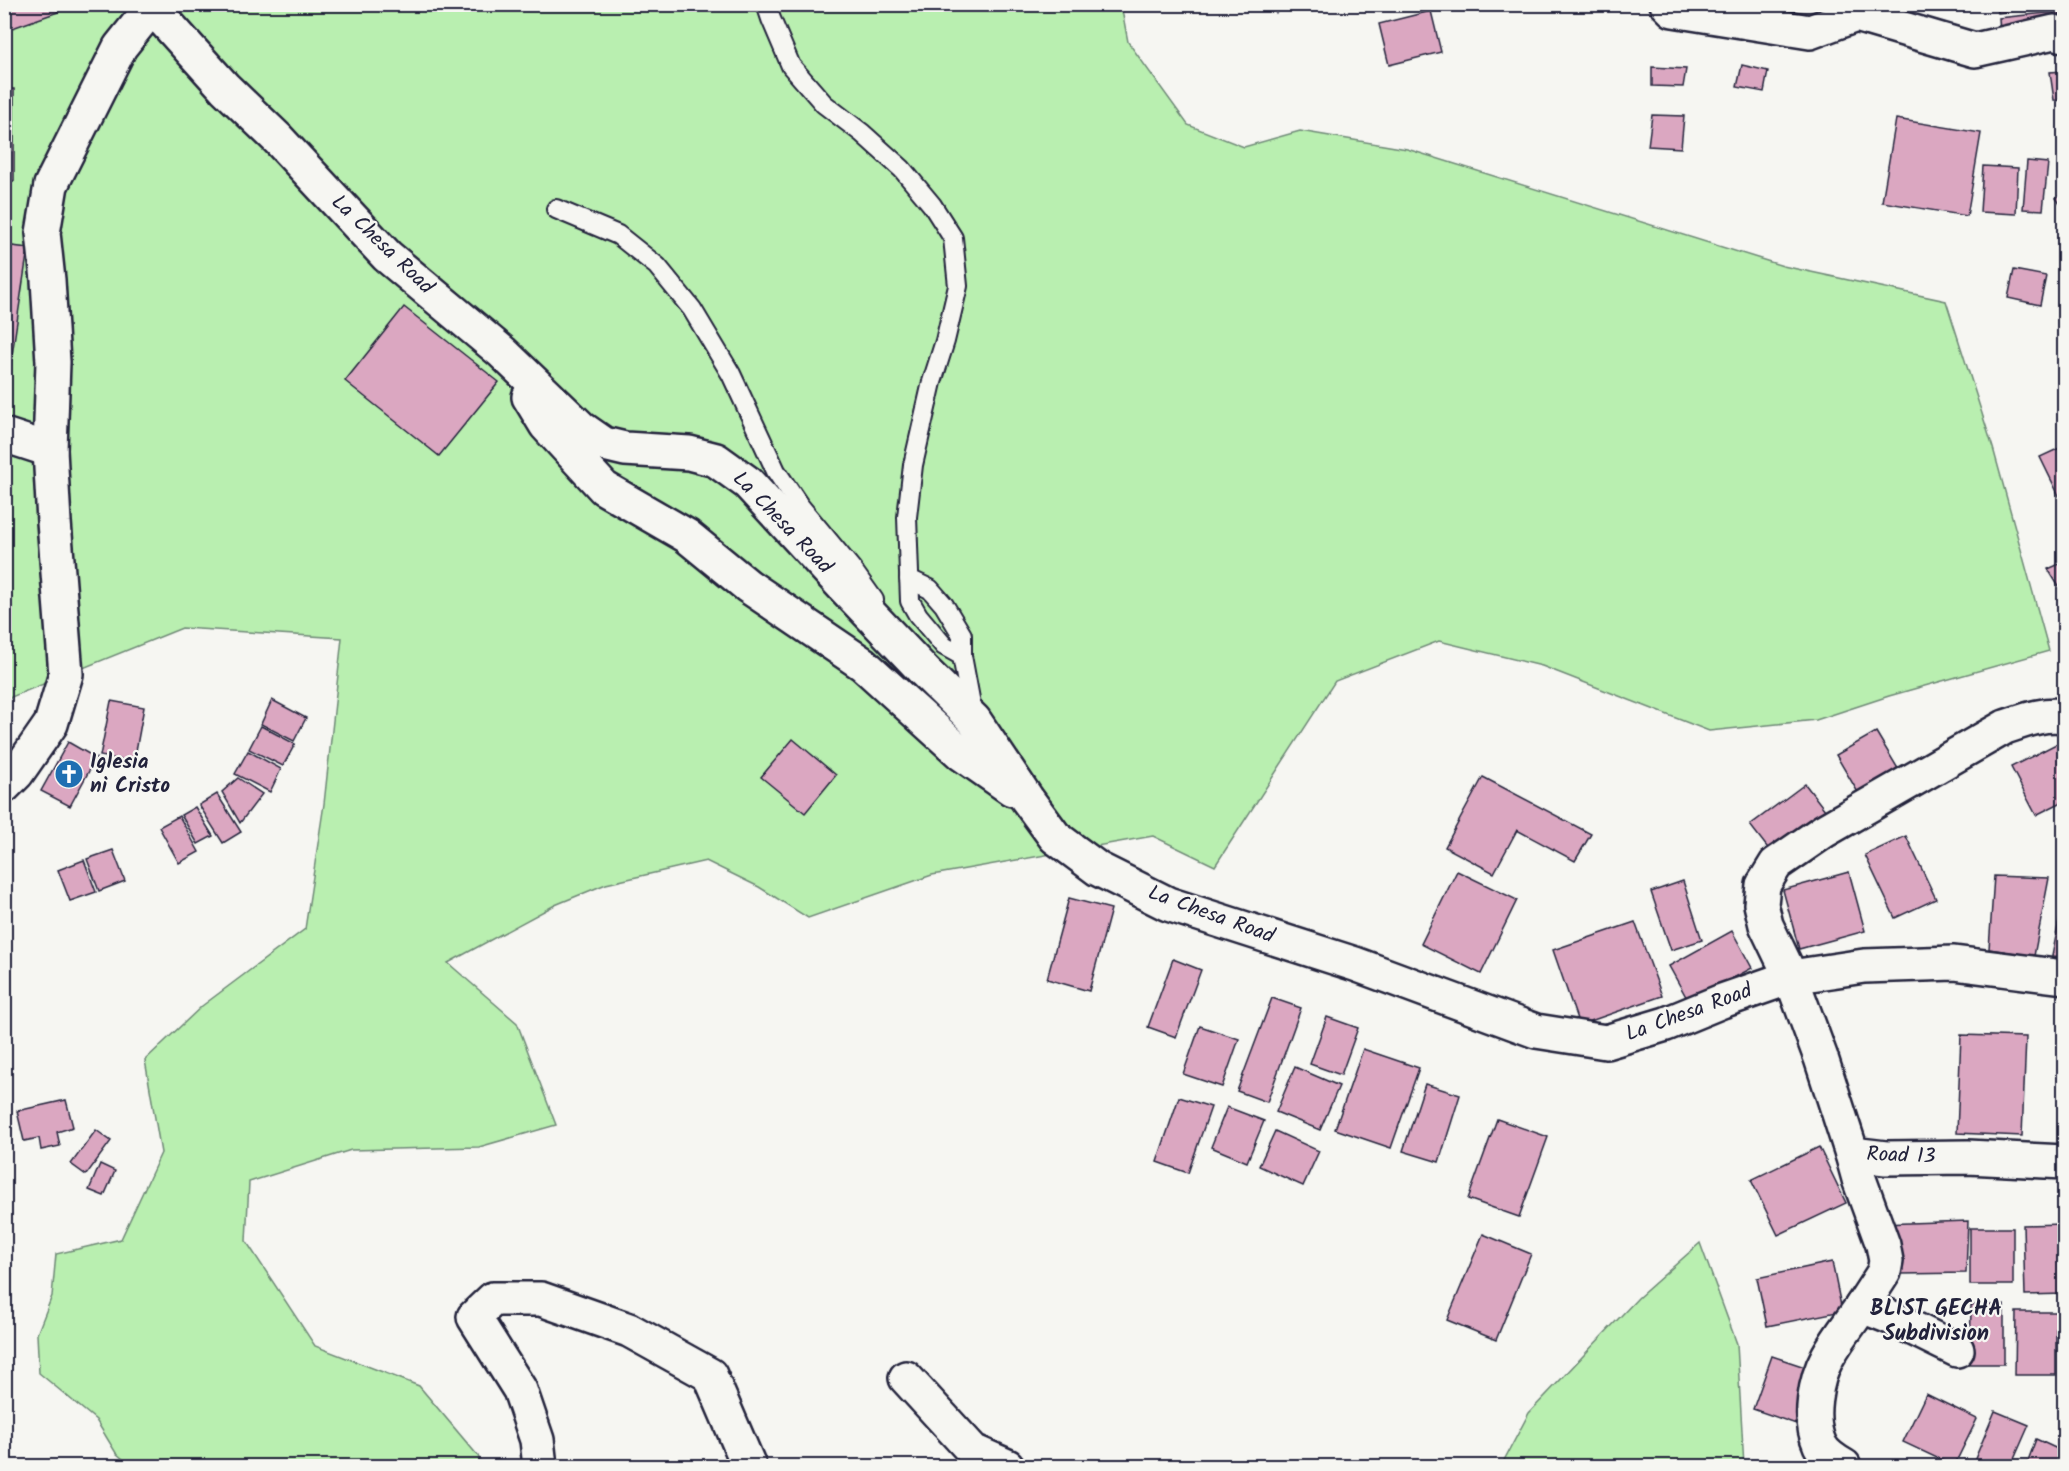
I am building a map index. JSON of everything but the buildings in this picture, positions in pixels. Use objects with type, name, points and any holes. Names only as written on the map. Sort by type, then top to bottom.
[{"type":"street","points":[[1667,4],[1673,10],[1810,32],[1856,15],[1975,50],[2054,32],[2064,35]]},
{"type":"street","name":"La Chesa Road","points":[[4,786],[17,773],[51,724],[66,674],[50,450],[53,363],[43,232],[51,185],[120,47],[151,5],[225,88],[278,139],[387,256],[502,352],[581,428],[604,444],[625,449],[688,453],[716,460],[748,483],[925,672],[974,720],[1026,800],[1055,837],[1098,869],[1168,904],[1355,964],[1536,1031],[1606,1042],[1666,1024],[1722,1001],[1791,977],[1864,966],[1954,963],[2064,978]]},
{"type":"street","points":[[502,352],[546,425],[604,488],[687,536],[748,586],[863,664],[962,754],[1026,800]]},
{"type":"street","points":[[4,435],[50,450]]},
{"type":"street","name":"Road 13","points":[[2064,716],[2052,714],[2033,717],[2006,727],[1824,831],[1776,864],[1763,885],[1761,904],[1766,925],[1791,977],[1821,1058],[1852,1154],[1886,1158],[1968,1157],[2064,1162]]},
{"type":"street","points":[[1844,1467],[1831,1458],[1821,1445],[1814,1420],[1816,1387],[1827,1357],[1884,1272],[1886,1261],[1883,1245],[1852,1154]]},
{"type":"street","points":[[540,1467],[537,1440],[520,1390],[474,1317],[493,1299],[541,1299],[629,1330],[711,1375],[749,1467]]},
{"type":"street","points":[[1862,1306],[1957,1350]]},
{"type":"street","points":[[906,1378],[973,1451],[1007,1467]]},
{"type":"lane","points":[[766,4],[791,66],[824,104],[862,133],[902,169],[932,205],[953,238],[958,286],[945,341],[932,382],[913,465],[907,517],[910,601],[918,615],[944,646],[962,656]]},
{"type":"lane","points":[[556,209],[618,235],[657,266],[692,309],[731,374],[776,471],[799,505],[852,569],[925,672]]},
{"type":"lane","points":[[909,579],[930,589],[944,605],[962,635],[962,656],[974,720]]},
{"type":"green space","points":[[5,4],[1121,5],[1128,42],[1188,125],[1244,147],[1300,131],[1407,149],[1783,266],[1946,301],[1993,448],[2049,651],[1889,696],[1816,720],[1709,731],[1542,666],[1439,641],[1335,681],[1215,866],[1153,836],[932,875],[808,918],[759,887],[706,861],[606,884],[555,905],[448,963],[517,1023],[556,1125],[479,1147],[351,1150],[249,1182],[246,1241],[315,1346],[419,1386],[478,1456],[482,1466],[131,1466],[116,1453],[96,1420],[39,1373],[37,1334],[52,1296],[56,1254],[121,1239],[161,1153],[145,1060],[202,1006],[305,929],[324,804],[342,638],[182,628],[11,697],[5,706]]},
{"type":"green space","points":[[1700,1243],[1737,1344],[1744,1466],[1501,1466],[1529,1413],[1638,1298]]},
{"type":"place","name":"Iglesia ni Cristo","points":[[69,774]]},
{"type":"district","name":"BLIST GECHA Subdivision","points":[[1936,1322]]}]
